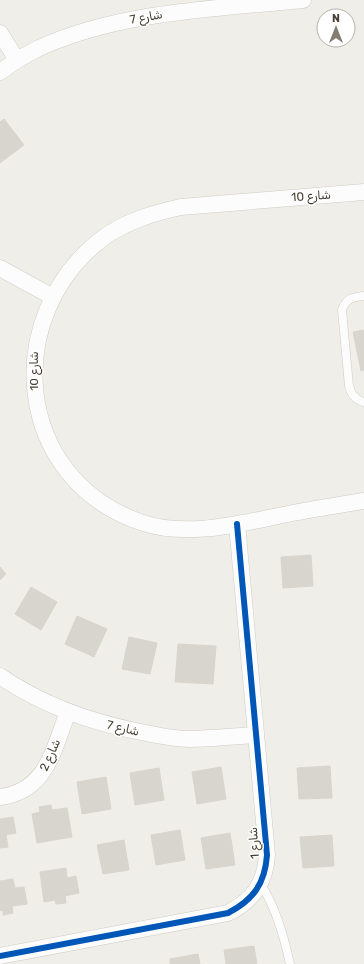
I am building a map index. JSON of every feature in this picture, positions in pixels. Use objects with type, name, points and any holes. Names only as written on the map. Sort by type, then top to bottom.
[{"type":"street","name":"شارع 7","points":[[0,72],[17,60],[38,49],[81,32],[104,26],[153,7],[303,0]]},
{"type":"street","points":[[0,33],[17,60]]},
{"type":"street","name":"شارع 10","points":[[364,192],[199,205],[163,211],[137,220],[115,230],[102,239],[73,265],[51,296],[42,317],[35,340],[32,363],[36,409],[43,431],[54,452],[67,471],[83,488],[101,502],[122,514],[144,523],[166,528],[212,528],[364,501]]},
{"type":"street","points":[[0,268],[51,296]]},
{"type":"street","name":"شارع 1","points":[[0,956],[228,913],[248,900],[256,891],[266,865],[267,855],[237,524]]},
{"type":"street","name":"شارع 7","points":[[0,676],[33,696],[58,708],[118,728],[157,736],[188,739],[256,735]]},
{"type":"street","name":"شارع 2","points":[[0,797],[18,793],[26,789],[42,774],[48,764],[68,712]]},
{"type":"lane","points":[[364,296],[350,298],[342,310],[349,386],[352,395],[356,399],[364,402]]},
{"type":"lane","points":[[260,883],[269,896],[275,910],[290,964]]},
{"type":"building","points":[[4,119],[24,145],[0,163],[0,122]]},
{"type":"building","points":[[364,330],[364,370],[361,371],[353,332]]},
{"type":"building","points":[[311,555],[313,586],[283,588],[281,557]]},
{"type":"building","points":[[0,567],[6,574],[0,580]]},
{"type":"building","points":[[31,587],[57,602],[41,630],[15,614]]},
{"type":"building","points":[[77,616],[107,629],[94,657],[65,644]]},
{"type":"building","points":[[129,637],[157,643],[150,674],[122,669]]},
{"type":"building","points":[[178,644],[216,646],[213,684],[175,682]]},
{"type":"building","points":[[330,766],[332,798],[299,799],[297,768]]},
{"type":"building","points":[[221,767],[226,799],[197,804],[192,772]]},
{"type":"building","points":[[159,768],[164,800],[135,805],[130,773]]},
{"type":"building","points":[[106,777],[111,809],[82,814],[77,782]]},
{"type":"building","points":[[51,805],[52,810],[67,808],[72,837],[37,843],[32,814],[40,812],[39,807]]},
{"type":"building","points":[[13,817],[16,833],[6,835],[8,847],[0,848],[0,819]]},
{"type":"building","points":[[180,830],[185,860],[156,865],[151,835]]},
{"type":"building","points":[[230,833],[235,865],[206,869],[201,838]]},
{"type":"building","points":[[332,835],[334,866],[303,868],[300,837]]},
{"type":"building","points":[[124,840],[129,870],[103,874],[97,845]]},
{"type":"building","points":[[66,868],[67,878],[76,876],[79,893],[65,896],[66,903],[56,904],[55,900],[44,902],[40,872]]},
{"type":"building","points":[[13,879],[15,888],[24,887],[27,904],[12,906],[13,913],[3,915],[3,910],[0,911],[0,881]]},
{"type":"building","points":[[254,946],[257,964],[226,964],[224,950]]},
{"type":"building","points":[[198,954],[200,964],[170,964],[170,959]]},
{"type":"cycle path","points":[[0,956],[228,913],[251,897],[260,883],[264,874],[267,855],[237,524]]}]
